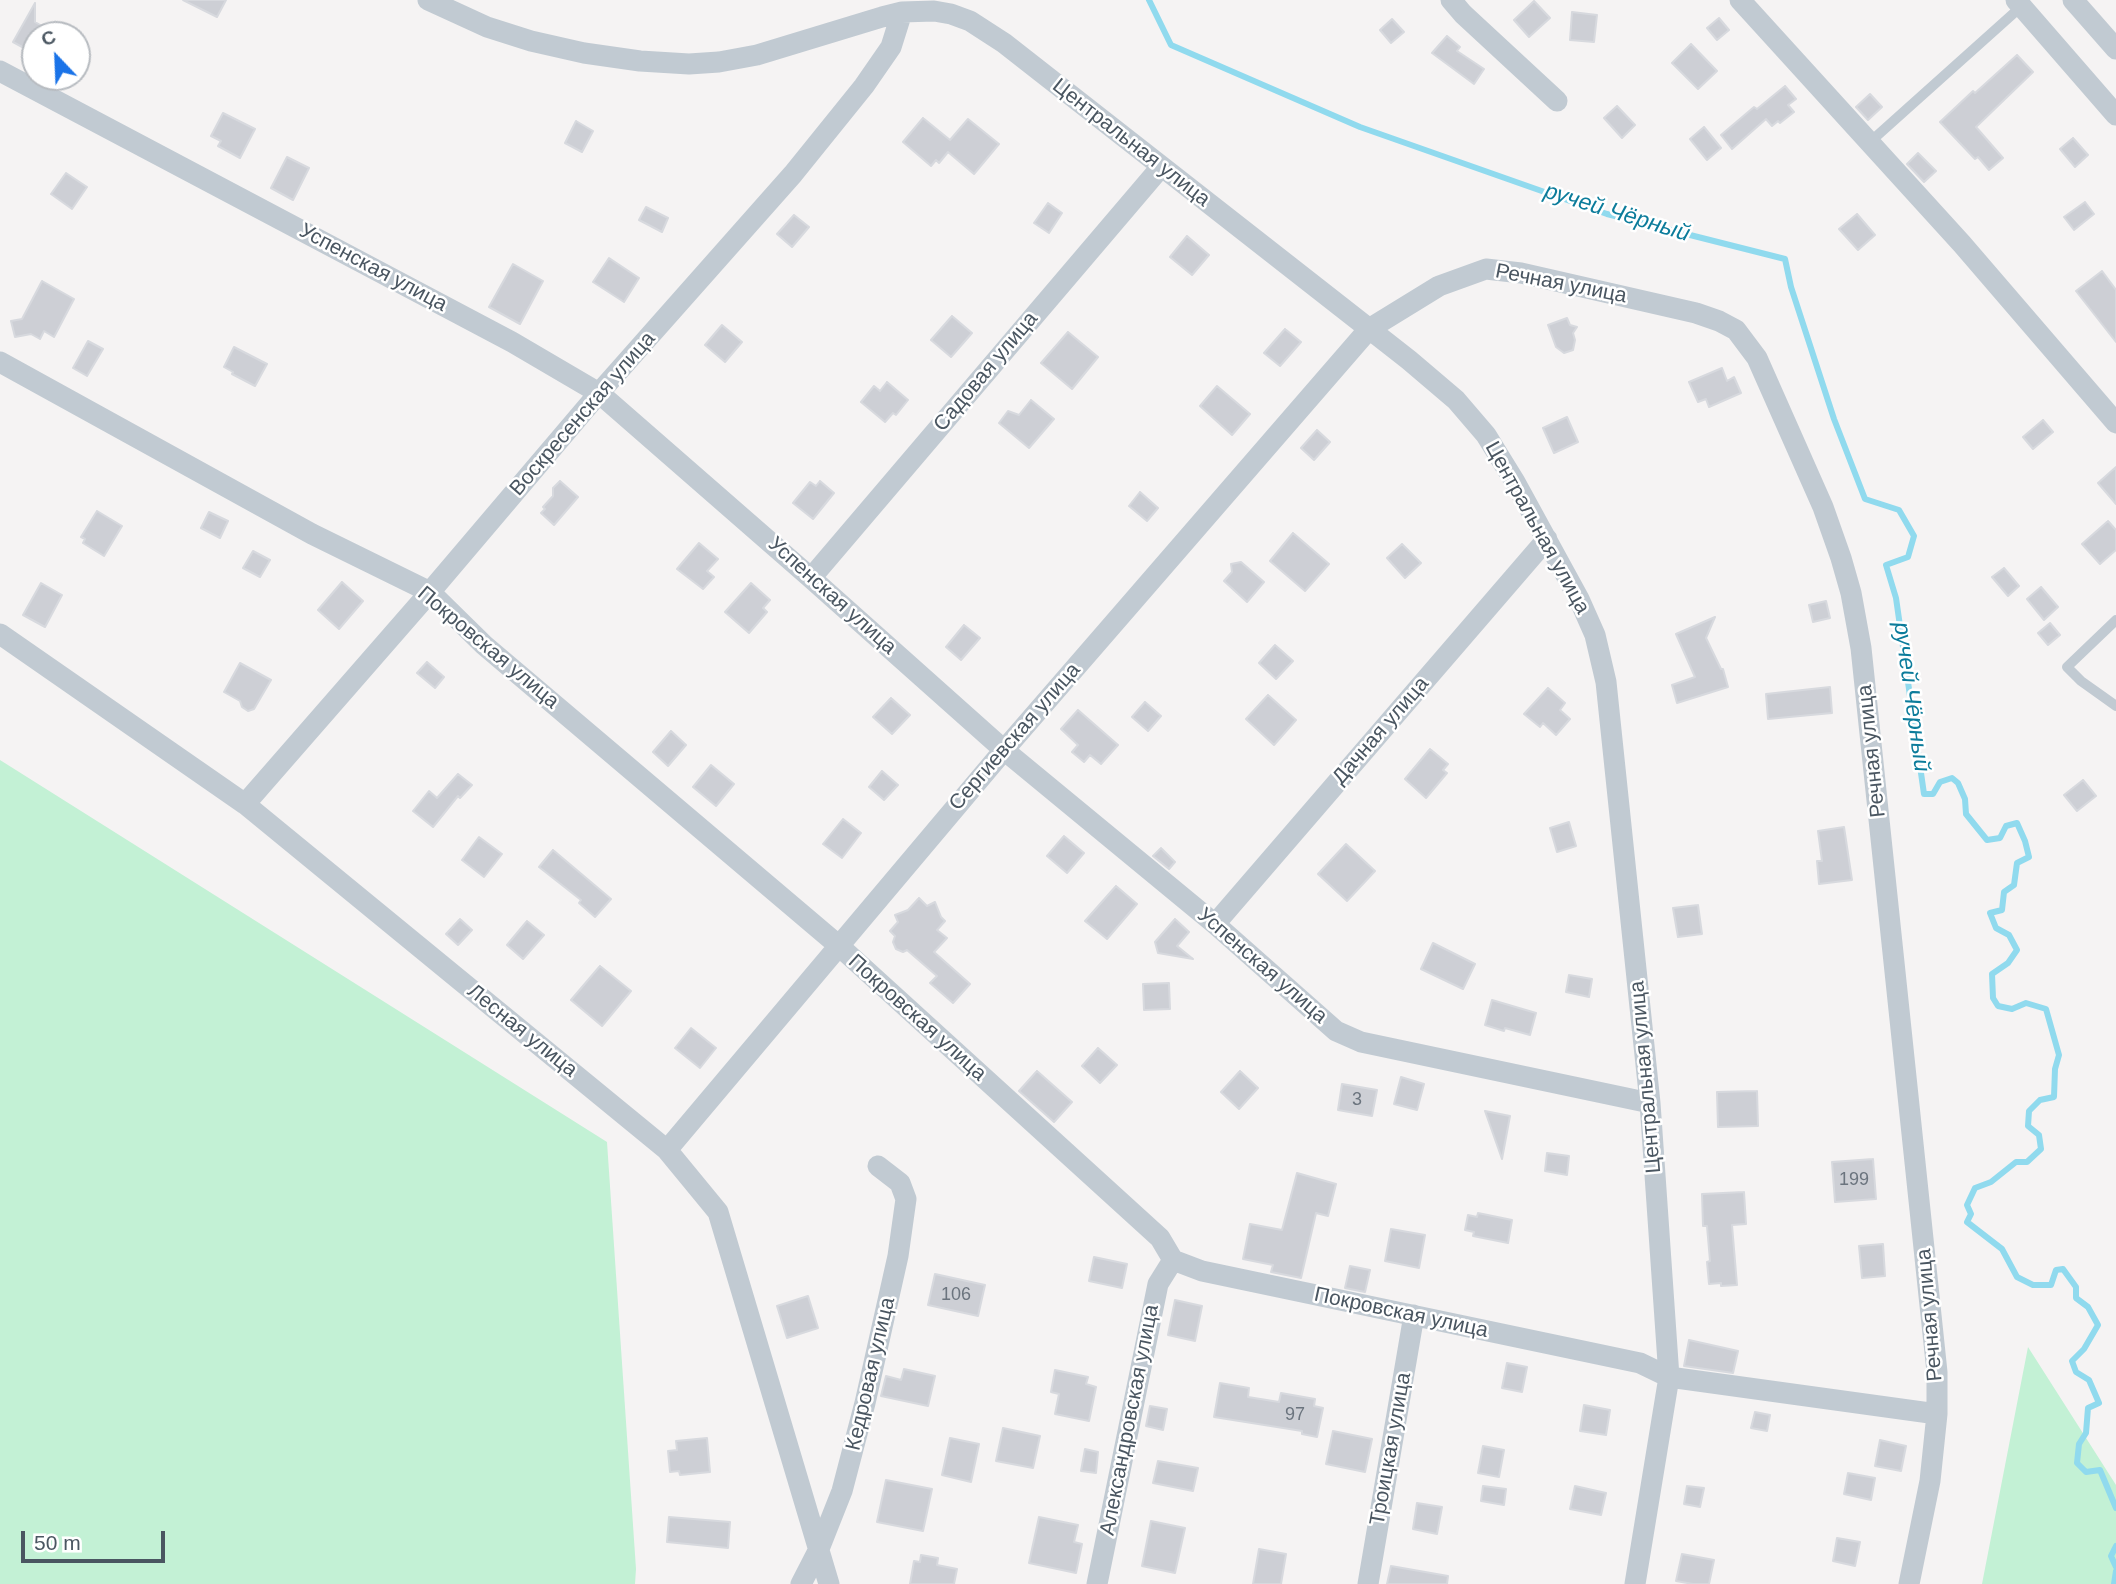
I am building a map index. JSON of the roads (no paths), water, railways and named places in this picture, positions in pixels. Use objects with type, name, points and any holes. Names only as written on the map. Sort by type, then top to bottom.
[{"type":"street","name":"Центральная улица","points":[[428,0],[487,27],[531,41],[617,58],[689,64],[757,55],[902,12],[934,10],[970,21],[1004,43],[1368,329],[1456,400],[1486,435],[1579,599],[1595,635],[1606,682],[1650,1103],[1669,1377],[1635,1584]]},
{"type":"street","points":[[1451,0],[1557,101]]},
{"type":"street","points":[[1740,0],[1962,244],[2116,423]]},
{"type":"street","points":[[2073,0],[2116,49]]},
{"type":"street","points":[[2022,2],[2116,115]]},
{"type":"street","name":"Воскресенская улица","points":[[245,804],[430,592],[598,393],[793,174],[864,86],[891,47],[902,12]]},
{"type":"street","name":"Успенская улица","points":[[0,71],[512,342],[598,393],[1004,750],[1215,924],[1336,1031],[1362,1042],[1650,1103]]},
{"type":"street","name":"Садовая улица","points":[[811,578],[1161,167]]},
{"type":"street","name":"Речная улица","points":[[1368,329],[1439,286],[1486,269],[1521,273],[1696,313],[1719,321],[1736,330],[1756,358],[1823,506],[1847,581],[1861,648],[1937,1372],[1937,1414],[1930,1481],[1909,1584]]},
{"type":"street","name":"Сергиевская улица","points":[[667,1150],[1004,750],[1368,329]]},
{"type":"street","name":"Покровская улица","points":[[0,362],[312,534],[430,592],[484,645],[838,945],[1160,1238],[1173,1259],[1202,1271],[1640,1363],[1669,1377],[1937,1414]]},
{"type":"street","name":"Дачная улица","points":[[1215,924],[1547,539]]},
{"type":"street","name":"Лесная улица","points":[[0,634],[245,804],[667,1150],[718,1212],[829,1584]]},
{"type":"street","name":"Кедровая улица","points":[[801,1584],[819,1549],[842,1491],[898,1256],[906,1199],[900,1183],[878,1166]]},
{"type":"street","name":"Александровская улица","points":[[1097,1584],[1158,1284],[1173,1259]]},
{"type":"street","name":"Троицкая улица","points":[[1368,1584],[1414,1315]]},
{"type":"lane","points":[[1870,142],[2022,2]]},
{"type":"lane","points":[[2116,620],[2067,667],[2081,681],[2116,706]]},
{"type":"waterway","name":"ручей Чёрный","points":[[1149,0],[1171,45],[1360,127],[1607,214],[1785,259],[1791,287],[1834,419],[1865,499],[1899,510],[1914,536],[1908,557],[1886,565],[1896,598],[1924,794],[1933,794],[1940,782],[1952,778],[1958,783],[1965,799],[1966,814],[1987,840],[2000,838],[2006,826],[2017,823],[2025,841],[2029,857],[2017,863],[2014,885],[2004,892],[2002,910],[1990,913],[1996,928],[2009,935],[2017,950],[2008,963],[1992,974],[1993,998],[1998,1006],[2012,1009],[2026,1003],[2046,1009],[2059,1055],[2055,1069],[2054,1097],[2040,1100],[2029,1111],[2028,1126],[2039,1135],[2041,1149],[2027,1162],[2016,1162],[1991,1182],[1975,1188],[1967,1205],[1971,1214],[1967,1222],[2002,1249],[2017,1277],[2033,1285],[2051,1285],[2056,1270],[2063,1269],[2076,1287],[2076,1298],[2088,1307],[2098,1325],[2084,1349],[2072,1361],[2076,1372],[2089,1380],[2099,1403],[2088,1408],[2086,1433],[2079,1444],[2077,1463],[2086,1472],[2100,1470],[2116,1508]]},
{"type":"waterway","name":"ручей Чёрный","points":[[2116,1546],[2111,1556],[2116,1567]]},
{"type":"waterway","name":"ручей Чёрный","points":[[2114,1584],[2116,1571]]}]
